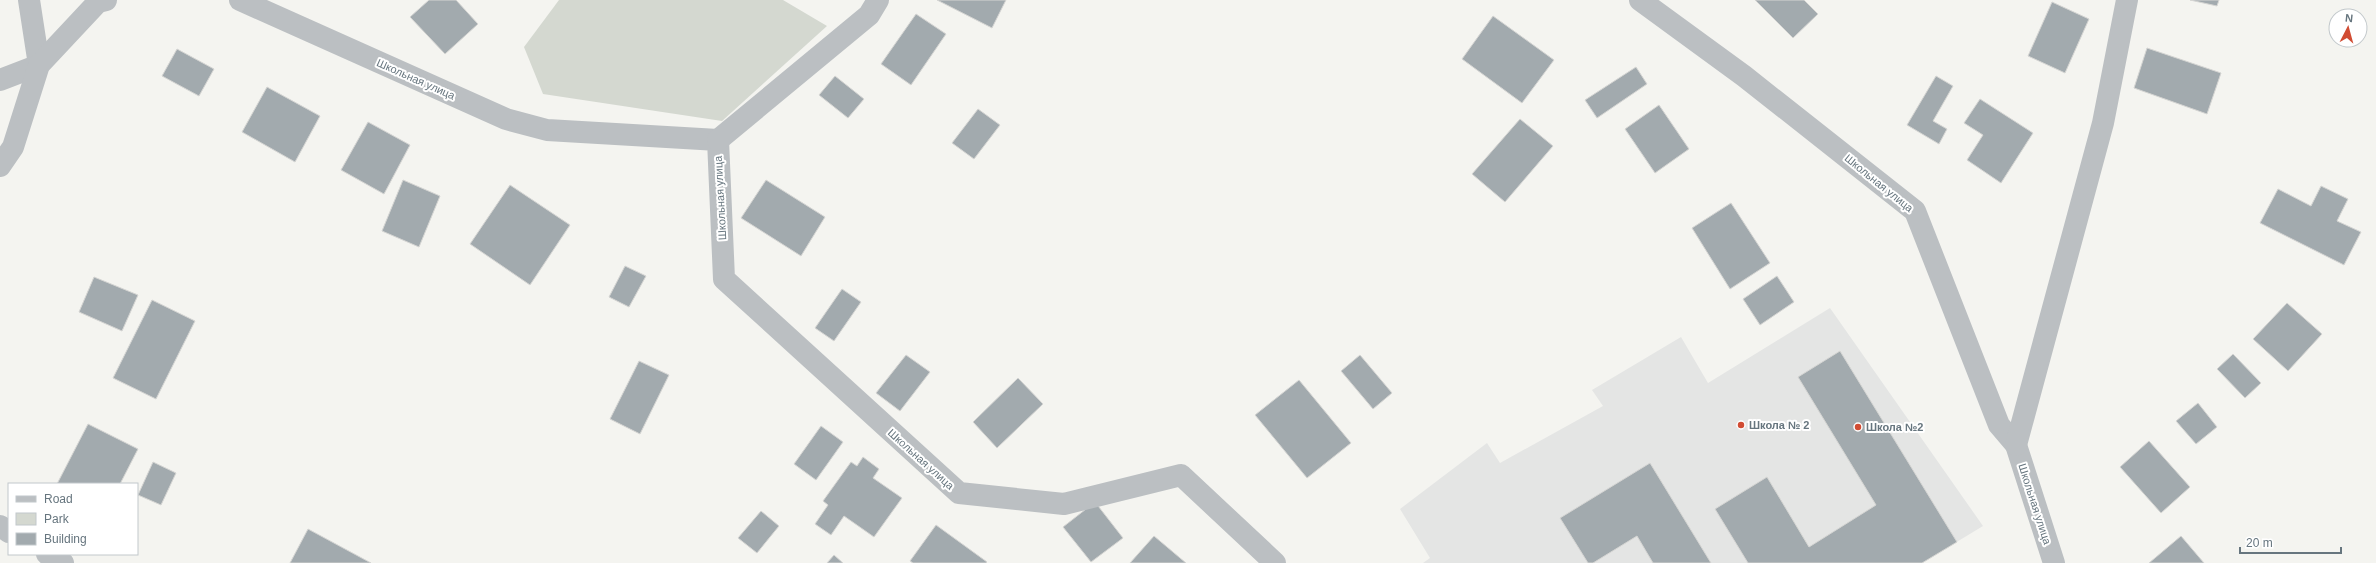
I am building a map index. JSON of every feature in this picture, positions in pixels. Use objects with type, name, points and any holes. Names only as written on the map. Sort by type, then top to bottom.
[{"type":"street","points":[[29,0],[39,65]]},
{"type":"street","points":[[0,166],[13,147],[39,65],[98,2],[106,0]]},
{"type":"street","name":"Школьная улица","points":[[240,0],[506,119],[548,130],[718,140],[869,15],[878,0]]},
{"type":"street","name":"Школьная улица","points":[[1640,0],[1744,76],[1915,211],[1999,425],[2016,445],[2054,563]]},
{"type":"street","points":[[2016,445],[2103,123],[2127,0]]},
{"type":"street","points":[[0,80],[39,65]]},
{"type":"street","name":"Школьная улица","points":[[718,140],[724,279],[959,493],[1064,504],[1181,475],[1275,563]]},
{"type":"street","points":[[49,555],[63,563]]},
{"type":"shaded area","name":"Школа № 2","points":[[1830,308],[1983,526],[1922,563],[1423,563],[1430,558],[1400,509],[1487,443],[1500,463],[1603,406],[1592,390],[1681,337],[1708,383]]},
{"type":"green space","points":[[559,0],[783,0],[827,26],[722,121],[543,94],[524,47]]},
{"type":"building","points":[[429,0],[456,0],[478,24],[445,54],[410,17]]},
{"type":"building","points":[[937,0],[1006,0],[992,28]]},
{"type":"building","points":[[1755,0],[1804,0],[1818,14],[1793,38]]},
{"type":"building","points":[[2190,0],[2219,0],[2217,6]]},
{"type":"building","points":[[2052,2],[2089,19],[2065,73],[2028,56]]},
{"type":"building","points":[[916,14],[946,34],[911,85],[881,64]]},
{"type":"building","points":[[1493,16],[1554,60],[1522,103],[1462,59]]},
{"type":"building","points":[[2147,48],[2221,73],[2207,114],[2134,88]]},
{"type":"building","points":[[177,49],[214,69],[199,96],[162,76]]},
{"type":"building","points":[[1636,67],[1647,84],[1597,118],[1585,100]]},
{"type":"building","points":[[835,76],[864,99],[848,118],[819,95]]},
{"type":"building","points":[[1936,76],[1953,86],[1933,121],[1947,129],[1939,144],[1907,125]]},
{"type":"building","points":[[267,87],[320,116],[295,162],[242,132]]},
{"type":"building","points":[[1980,99],[2033,133],[2001,183],[1967,160],[1983,135],[1964,123]]},
{"type":"building","points":[[1659,105],[1689,149],[1655,173],[1625,129]]},
{"type":"building","points":[[978,109],[1000,125],[974,159],[952,143]]},
{"type":"building","points":[[1520,119],[1553,146],[1505,202],[1472,174]]},
{"type":"building","points":[[368,122],[410,145],[384,194],[341,170]]},
{"type":"building","points":[[403,180],[440,196],[419,247],[382,231]]},
{"type":"building","points":[[766,180],[825,217],[801,256],[741,218]]},
{"type":"building","points":[[510,185],[570,225],[530,285],[470,244]]},
{"type":"building","points":[[2321,186],[2348,199],[2337,221],[2361,232],[2344,265],[2260,223],[2278,189],[2311,206]]},
{"type":"building","points":[[1731,203],[1770,263],[1730,289],[1692,228]]},
{"type":"building","points":[[625,266],[646,276],[629,307],[609,297]]},
{"type":"building","points":[[1777,276],[1794,302],[1760,325],[1743,299]]},
{"type":"building","points":[[94,277],[138,295],[122,331],[79,312]]},
{"type":"building","points":[[842,289],[861,302],[834,341],[815,328]]},
{"type":"building","points":[[152,300],[195,321],[156,399],[113,378]]},
{"type":"building","points":[[2287,303],[2322,334],[2288,371],[2253,339]]},
{"type":"building","name":"Школа №2","points":[[1840,351],[1957,542],[1922,563],[1748,563],[1715,509],[1767,477],[1809,547],[1876,505],[1798,377]]},
{"type":"building","points":[[2233,354],[2261,383],[2245,398],[2217,369]]},
{"type":"building","points":[[906,355],[930,372],[900,411],[876,393]]},
{"type":"building","points":[[1360,355],[1392,393],[1373,409],[1341,371]]},
{"type":"building","points":[[639,361],[669,375],[640,434],[610,419]]},
{"type":"building","points":[[1018,378],[1043,404],[997,448],[973,422]]},
{"type":"building","points":[[1299,380],[1351,443],[1307,478],[1255,415]]},
{"type":"building","points":[[2198,403],[2217,427],[2196,444],[2176,421]]},
{"type":"building","points":[[88,424],[138,449],[121,483],[58,483]]},
{"type":"building","points":[[821,426],[843,442],[816,480],[794,464]]},
{"type":"building","points":[[2149,441],[2190,487],[2161,513],[2120,467]]},
{"type":"building","points":[[863,457],[879,469],[873,478],[902,498],[874,537],[844,516],[831,535],[815,524],[828,505],[823,501],[851,462],[857,466]]},
{"type":"building","points":[[153,462],[176,473],[161,505],[138,495]]},
{"type":"building","points":[[1650,463],[1711,563],[1653,563],[1637,536],[1593,563],[1588,563],[1560,518]]},
{"type":"building","points":[[1095,502],[1123,538],[1091,562],[1063,527]]},
{"type":"building","points":[[761,511],[779,526],[757,553],[738,538]]},
{"type":"building","points":[[936,525],[987,562],[913,563],[910,561]]},
{"type":"building","points":[[308,529],[371,563],[290,563]]},
{"type":"building","points":[[1154,536],[1186,563],[1130,563]]},
{"type":"building","points":[[2181,536],[2204,563],[2149,563]]},
{"type":"building","points":[[834,555],[843,563],[827,563]]},
{"type":"place","name":"Школа № 2","points":[[1741,425]]},
{"type":"place","name":"Школа №2","points":[[1858,427]]}]
